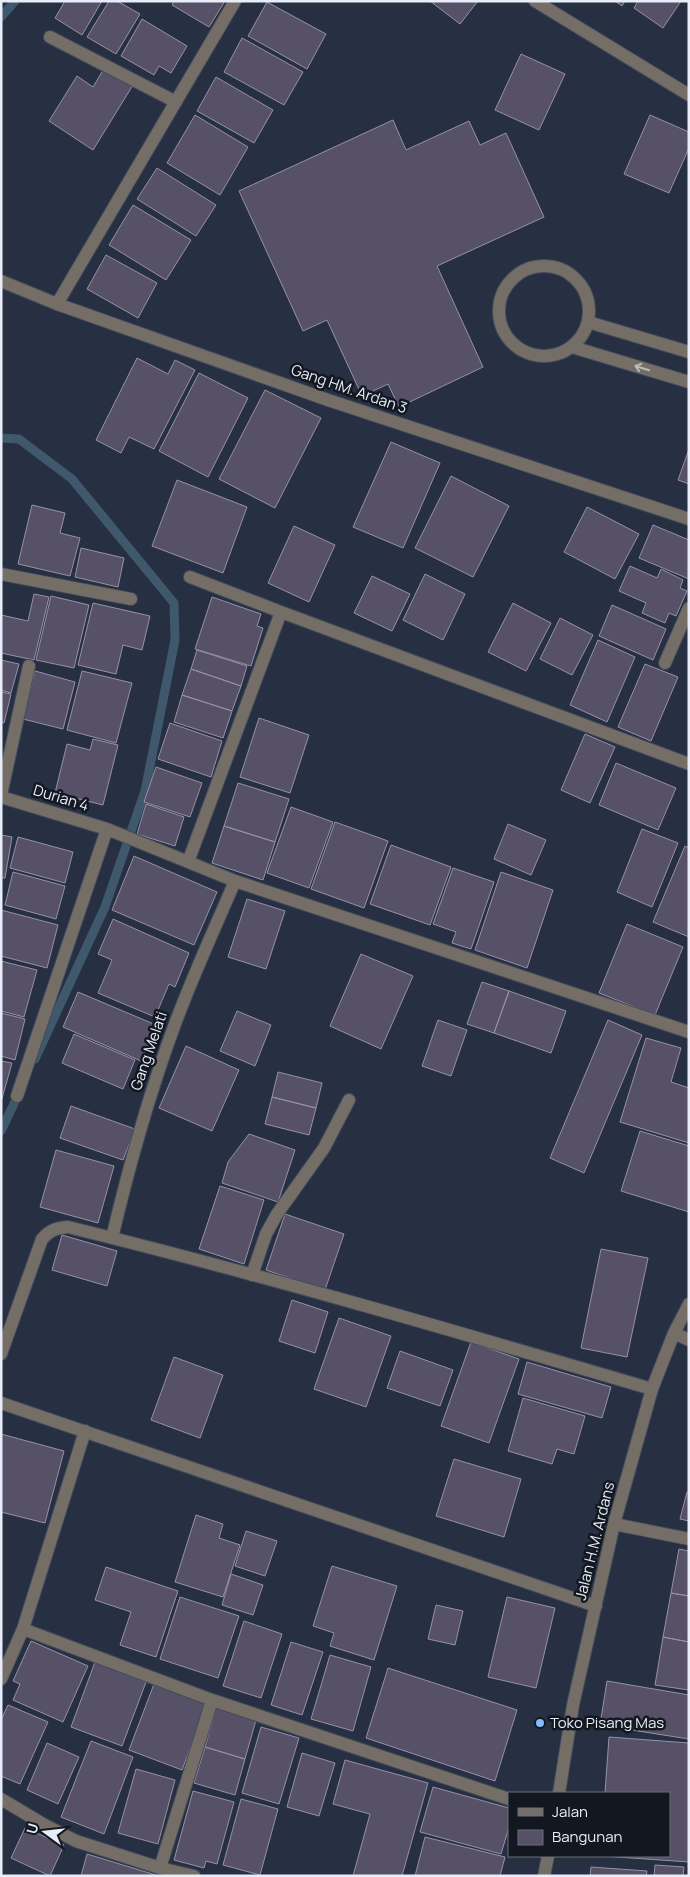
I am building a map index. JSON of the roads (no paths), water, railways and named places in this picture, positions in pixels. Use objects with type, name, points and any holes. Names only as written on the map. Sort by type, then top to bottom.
[{"type":"street","points":[[57,304],[235,1]]},
{"type":"street","points":[[535,1],[689,95]]},
{"type":"street","points":[[50,37],[176,102]]},
{"type":"street","points":[[538,266],[552,267],[566,272],[578,281],[585,293],[589,307],[588,322],[582,336],[572,347],[558,354],[544,357],[529,354],[516,346],[506,335],[500,321],[499,306],[504,291],[512,279],[524,271],[538,266]]},
{"type":"street","name":"Gang HM. Ardan 3","points":[[1,281],[57,304],[328,400],[689,520]]},
{"type":"street","points":[[588,322],[689,352]]},
{"type":"street","points":[[572,347],[689,382]]},
{"type":"street","points":[[1,574],[131,599]]},
{"type":"street","points":[[190,577],[689,764]]},
{"type":"street","points":[[665,663],[689,608]]},
{"type":"street","points":[[188,862],[281,612]]},
{"type":"street","points":[[1,796],[29,666]]},
{"type":"street","name":"Durian 4","points":[[1,796],[109,830],[235,881],[689,1032]]},
{"type":"street","points":[[17,1096],[109,830]]},
{"type":"street","name":"Gang Melati","points":[[112,1238],[142,1124],[175,1023],[235,881]]},
{"type":"street","points":[[252,1275],[266,1234],[277,1214],[324,1148],[349,1100]]},
{"type":"street","points":[[1,1354],[42,1239],[56,1228],[68,1227],[252,1275],[468,1335],[652,1389]]},
{"type":"street","name":"Jalan H.M. Ardans","points":[[559,1792],[573,1705],[614,1524],[652,1389],[674,1333],[689,1304]]},
{"type":"street","points":[[674,1333],[689,1340]]},
{"type":"street","points":[[1,1403],[596,1606]]},
{"type":"street","points":[[1,1679],[8,1651],[23,1629],[85,1431]]},
{"type":"street","points":[[614,1524],[689,1539]]},
{"type":"street","points":[[23,1629],[212,1700],[508,1799]]},
{"type":"street","points":[[160,1868],[212,1700]]},
{"type":"street","points":[[1,1799],[76,1841],[160,1868],[194,1876]]},
{"type":"street","points":[[544,1876],[548,1857]]},
{"type":"waterway","points":[[1,17],[15,1]]},
{"type":"waterway","points":[[1,438],[19,439],[72,479],[174,603],[175,640],[145,791],[105,907],[35,1059]]},
{"type":"waterway","points":[[1,1131],[20,1091]]},
{"type":"place","name":"Toko Pisang Mas","points":[[540,1723]]}]
